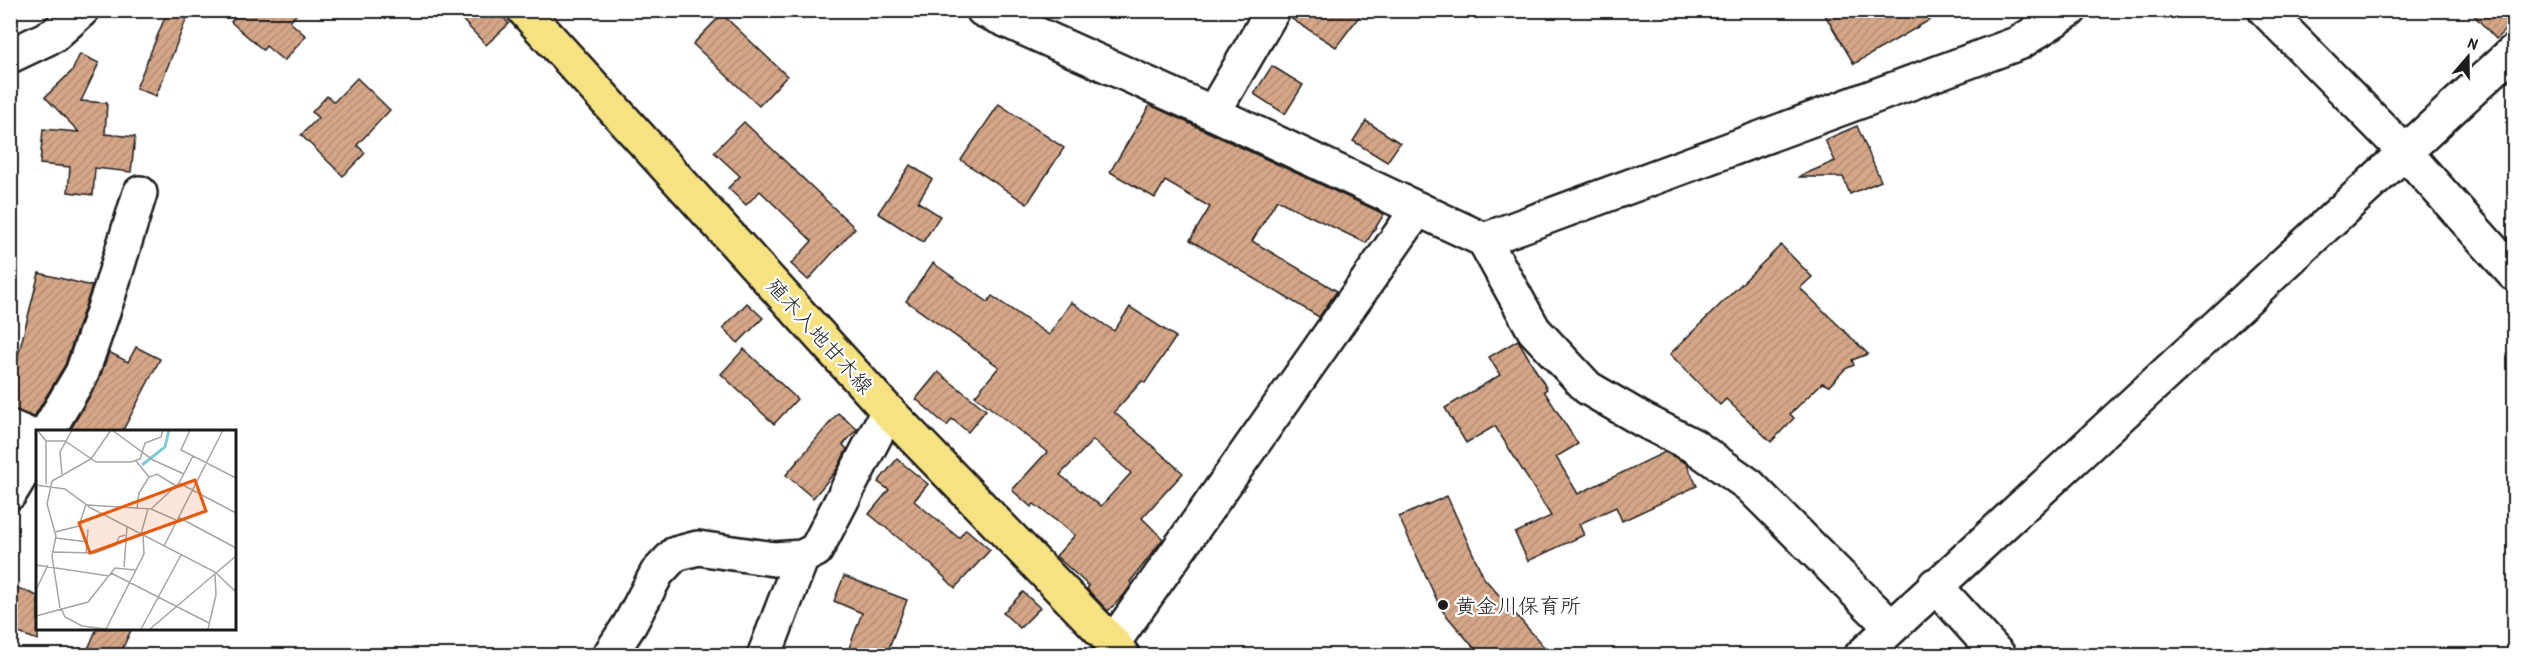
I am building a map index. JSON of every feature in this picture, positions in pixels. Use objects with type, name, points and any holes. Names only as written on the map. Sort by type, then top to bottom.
[{"type":"main road","name":"殖木入地甘木線","points":[[524,10],[888,411],[1118,649]]},
{"type":"street","points":[[10,56],[54,35],[82,10]]},
{"type":"street","points":[[983,10],[1213,113],[1484,240],[1534,330],[1588,388],[1694,446],[1749,485],[1891,627]]},
{"type":"street","points":[[1213,113],[1272,10]]},
{"type":"street","points":[[1484,240],[2019,43],[2070,10]]},
{"type":"street","points":[[2265,10],[2404,151],[2514,274]]},
{"type":"street","points":[[1861,656],[2514,51]]},
{"type":"street","points":[[47,430],[82,373],[140,193]]},
{"type":"street","points":[[1118,649],[1418,209]]},
{"type":"street","points":[[609,656],[630,624],[657,573],[675,554],[698,548],[774,559],[802,557],[816,550],[888,411]]},
{"type":"street","points":[[10,428],[36,438]]},
{"type":"street","points":[[10,493],[36,450]]},
{"type":"street","points":[[764,656],[802,557]]},
{"type":"street","points":[[1935,585],[1999,656]]},
{"type":"building","points":[[168,10],[190,10],[156,96],[136,88]]},
{"type":"building","points":[[241,10],[300,10],[290,22],[306,36],[284,61],[266,46],[263,50],[231,22]]},
{"type":"building","points":[[453,10],[497,10],[509,24],[486,45]]},
{"type":"building","points":[[1292,10],[1364,10],[1336,47],[1290,18]]},
{"type":"building","points":[[1822,10],[1947,10],[1854,64]]},
{"type":"building","points":[[2469,10],[2514,10],[2514,21],[2496,39]]},
{"type":"building","points":[[722,14],[787,76],[759,106],[693,44]]},
{"type":"building","points":[[80,54],[99,63],[81,101],[107,103],[105,134],[135,137],[131,172],[95,168],[93,195],[68,192],[70,167],[40,164],[43,129],[79,132],[45,97],[72,71]]},
{"type":"building","points":[[1272,66],[1303,85],[1285,114],[1254,94]]},
{"type":"building","points":[[357,78],[390,110],[357,145],[365,153],[343,176],[301,135],[318,118],[312,112],[327,96],[334,102]]},
{"type":"building","points":[[999,104],[1064,148],[1027,204],[961,160]]},
{"type":"building","points":[[1150,105],[1384,214],[1366,243],[1277,200],[1252,241],[1337,291],[1319,317],[1190,240],[1210,207],[1165,181],[1155,198],[1110,172]]},
{"type":"building","points":[[1366,121],[1400,143],[1387,162],[1353,141]]},
{"type":"building","points":[[744,122],[855,228],[808,280],[791,264],[812,241],[760,191],[746,205],[728,188],[740,176],[714,152]]},
{"type":"building","points":[[1857,126],[1881,181],[1850,194],[1843,177],[1798,177],[1835,161],[1825,140]]},
{"type":"building","points":[[910,165],[932,179],[918,202],[940,216],[923,242],[878,213]]},
{"type":"building","points":[[1781,245],[1812,277],[1800,288],[1868,354],[1852,360],[1854,365],[1845,369],[1829,386],[1822,383],[1790,414],[1794,418],[1771,442],[1726,399],[1720,405],[1670,354]]},
{"type":"building","points":[[933,263],[988,302],[992,296],[1049,335],[1071,302],[1114,331],[1130,307],[1176,337],[1145,383],[1142,381],[1114,412],[1183,473],[1142,518],[1163,539],[1130,582],[1132,584],[1124,595],[1108,611],[1087,589],[1089,586],[1056,556],[1075,535],[1034,504],[1031,507],[1012,490],[1047,452],[975,396],[999,367],[906,301]],"holes":[[[1093,440],[1131,473],[1101,506],[1060,475]]]},
{"type":"building","points":[[39,273],[92,286],[65,365],[34,417],[10,409],[10,388]]},
{"type":"building","points":[[747,303],[763,318],[738,343],[723,328]]},
{"type":"building","points":[[1518,340],[1547,389],[1544,391],[1578,444],[1556,457],[1578,494],[1665,452],[1686,463],[1697,486],[1622,521],[1616,507],[1579,524],[1584,535],[1528,561],[1515,533],[1551,516],[1495,426],[1466,443],[1445,408],[1500,375],[1489,357]]},
{"type":"building","points":[[136,347],[160,359],[123,430],[70,430],[98,382],[109,352],[128,362]]},
{"type":"building","points":[[744,349],[797,399],[774,424],[721,374]]},
{"type":"building","points":[[938,372],[986,410],[968,432],[952,419],[947,426],[916,399]]},
{"type":"building","points":[[838,413],[857,429],[843,445],[847,449],[836,471],[813,498],[786,475]]},
{"type":"building","points":[[897,459],[928,484],[914,501],[959,538],[966,529],[990,550],[955,588],[933,566],[869,514],[889,490],[878,482]]},
{"type":"building","points":[[1447,496],[1484,578],[1552,656],[1481,656],[1441,609],[1399,517]]},
{"type":"building","points":[[844,576],[907,600],[886,656],[870,656],[849,648],[862,613],[834,601]]},
{"type":"building","points":[[10,585],[36,595],[38,640],[10,630]]},
{"type":"building","points":[[1023,592],[1040,608],[1020,628],[1003,613]]},
{"type":"building","points":[[96,630],[131,630],[119,656],[85,656]]},
{"type":"place","name":"黄金川保育所","points":[[1443,605]]}]
